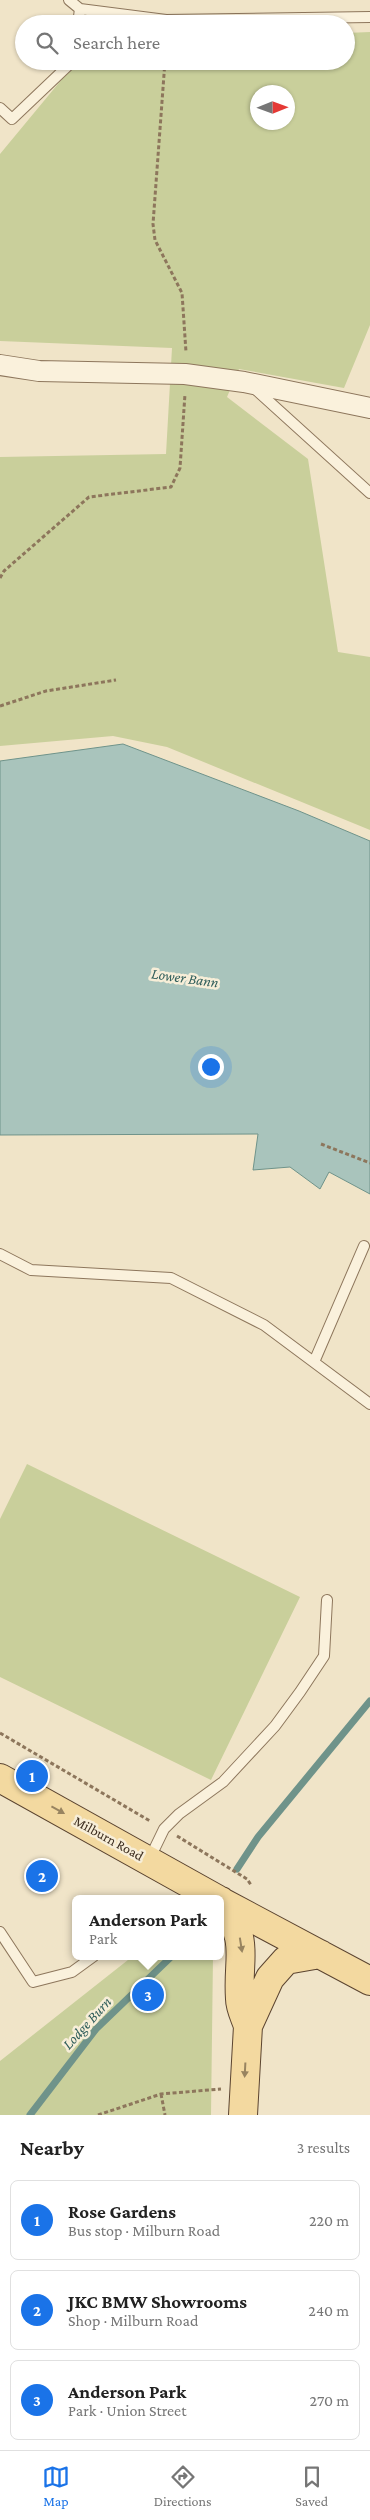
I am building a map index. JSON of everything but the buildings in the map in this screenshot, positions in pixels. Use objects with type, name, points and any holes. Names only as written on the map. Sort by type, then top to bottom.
[{"type":"main road","name":"Milburn Road","points":[[0,1778],[211,1895]]},
{"type":"main road","name":"Milburn Road","points":[[224,1902],[370,1981]]},
{"type":"main road","points":[[224,1908],[234,1920],[239,1932],[242,1963],[240,2000],[248,2026],[243,2115]]},
{"type":"main road","points":[[248,2026],[270,1978],[281,1965],[286,1960],[320,1954]]},
{"type":"street","points":[[0,364],[39,371],[185,374],[248,383],[370,408]]},
{"type":"lane","points":[[69,0],[80,9],[127,15]]},
{"type":"lane","points":[[79,15],[80,9]]},
{"type":"lane","points":[[355,17],[370,17]]},
{"type":"lane","points":[[0,108],[12,119],[64,70]]},
{"type":"lane","points":[[248,383],[370,493]]},
{"type":"lane","points":[[314,1362],[364,1246]]},
{"type":"lane","points":[[0,1254],[31,1270],[171,1278],[264,1325],[370,1404]]},
{"type":"lane","points":[[149,1860],[164,1829],[179,1814],[223,1782],[275,1726],[300,1692],[324,1656],[327,1600]]},
{"type":"lane","points":[[0,1932],[33,1982],[72,1972],[88,1960]]},
{"type":"path","points":[[0,706],[46,691],[116,680]]},
{"type":"path","points":[[321,1144],[370,1163]]},
{"type":"path","points":[[0,1733],[164,1829],[247,1880],[251,1885]]},
{"type":"path","points":[[98,2115],[161,2094],[244,2088]]},
{"type":"path","points":[[161,2094],[166,2115]]},
{"type":"green space","points":[[370,32],[370,325],[344,388],[239,369],[227,397],[308,459],[338,652],[370,657],[370,830],[167,747],[113,736],[0,746],[0,457],[166,454],[172,348],[0,341],[0,154],[70,70],[355,70],[355,33]]},
{"type":"green space","points":[[27,1464],[300,1597],[211,1780],[0,1677],[0,1519]]},
{"type":"green space","points":[[128,1960],[213,1960],[211,2115],[0,2115],[0,2061]]},
{"type":"water","name":"Lower Bann","points":[[123,744],[299,811],[370,841],[370,1194],[329,1172],[320,1189],[290,1167],[253,1170],[258,1134],[0,1135],[0,761]]},
{"type":"waterway","name":"Lodge Burn","points":[[237,1869],[258,1837],[370,1701]]},
{"type":"waterway","name":"Lodge Burn","points":[[30,2115],[96,2029],[168,1960]]},
{"type":"place","name":"Rose Gardens","points":[[32,1776]]},
{"type":"place","name":"JKC BMW Showrooms","points":[[42,1876]]},
{"type":"place","name":"Anderson Park","points":[[148,1995]]}]
